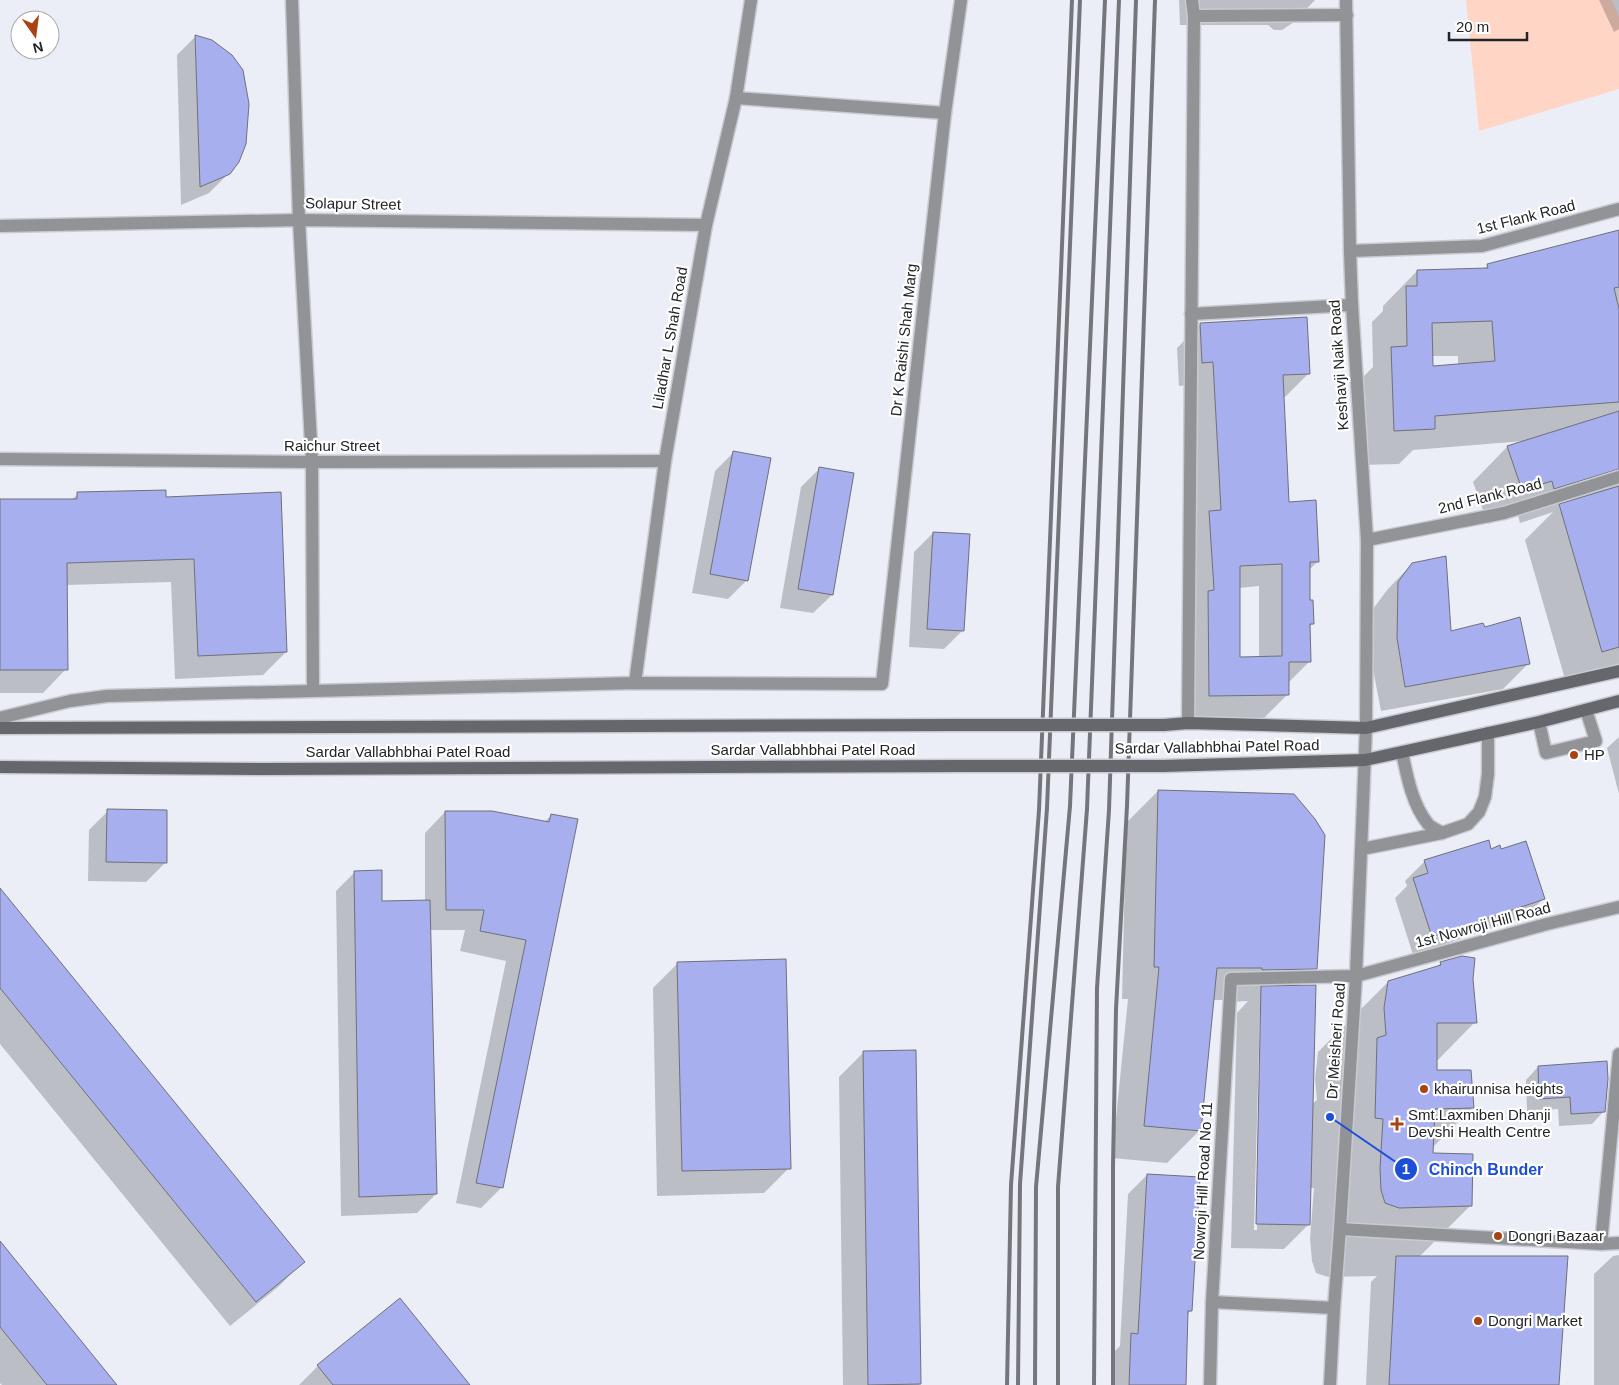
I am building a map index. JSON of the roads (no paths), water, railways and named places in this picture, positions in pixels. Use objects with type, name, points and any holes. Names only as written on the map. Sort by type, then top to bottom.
[{"type":"main road","name":"Sardar Vallabhbhai Patel Road","points":[[0,728],[1164,725],[1188,723],[1366,728],[1619,671]]},
{"type":"main road","name":"Sardar Vallabhbhai Patel Road","points":[[0,767],[265,769],[1163,766],[1366,760],[1539,722],[1619,701]]},
{"type":"street","points":[[292,0],[299,220],[312,462],[313,690]]},
{"type":"street","name":"Liladhar L Shah Road","points":[[635,683],[665,461],[706,225],[736,98],[751,0]]},
{"type":"street","name":"Dr K Raishi Shah Marg","points":[[635,683],[882,684],[945,112],[962,0]]},
{"type":"street","points":[[1188,723],[1194,16],[1192,0]]},
{"type":"street","name":"Keshavji Naik Road","points":[[1346,0],[1352,305],[1367,540],[1366,728]]},
{"type":"street","points":[[1194,16],[1347,15]]},
{"type":"street","points":[[736,98],[945,112]]},
{"type":"street","name":"1st Flank Road","points":[[1350,251],[1482,246],[1619,209]]},
{"type":"street","name":"Solapur Street","points":[[0,226],[299,220],[706,225]]},
{"type":"street","points":[[1191,314],[1352,305]]},
{"type":"street","name":"Raichur Street","points":[[0,459],[312,462],[665,461]]},
{"type":"street","name":"2nd Flank Road","points":[[1367,540],[1504,513],[1619,477]]},
{"type":"street","points":[[0,718],[70,702],[107,696],[635,683]]},
{"type":"street","points":[[1539,722],[1546,753],[1596,741],[1586,710]]},
{"type":"street","name":"Dr Meisheri Road","points":[[1330,1385],[1356,976],[1366,728]]},
{"type":"street","points":[[1362,849],[1442,833],[1468,824],[1478,812],[1485,797],[1488,774],[1488,733]]},
{"type":"street","points":[[1402,752],[1408,783],[1419,808],[1429,825],[1442,833]]},
{"type":"street","name":"1st Nowroji Hill Road","points":[[1231,978],[1356,976],[1547,924],[1619,907]]},
{"type":"street","name":"Nowroji Hill Road No 11","points":[[1210,1385],[1212,1302],[1231,978]]},
{"type":"street","points":[[1600,1244],[1619,1054]]},
{"type":"street","points":[[1340,1229],[1600,1244],[1619,1243]]},
{"type":"street","points":[[1212,1302],[1334,1308]]},
{"type":"railway","points":[[1007,1385],[1011,1185],[1039,810],[1072,0]]},
{"type":"railway","points":[[1018,1385],[1020,1184],[1047,808],[1080,0]]},
{"type":"railway","points":[[1035,1385],[1036,1187],[1070,806],[1105,0]]},
{"type":"railway","points":[[1058,1385],[1058,1187],[1087,809],[1119,0]]},
{"type":"railway","points":[[1094,1385],[1097,988],[1109,810],[1136,0]]},
{"type":"railway","points":[[1113,1385],[1113,1166],[1116,1009],[1127,806],[1155,0]]},
{"type":"place","name":"HP","points":[[1574,755]]},
{"type":"place","name":"khairunnisa heights","points":[[1424,1089]]},
{"type":"place","name":"Chinch Bunder","points":[[1330,1117]]},
{"type":"place","name":"Smt.Laxmiben Dhanji Devshi Health Centre","points":[[1397,1124]]},
{"type":"place","name":"Dongri Bazaar","points":[[1498,1236]]},
{"type":"place","name":"Dongri Market","points":[[1478,1321]]}]
